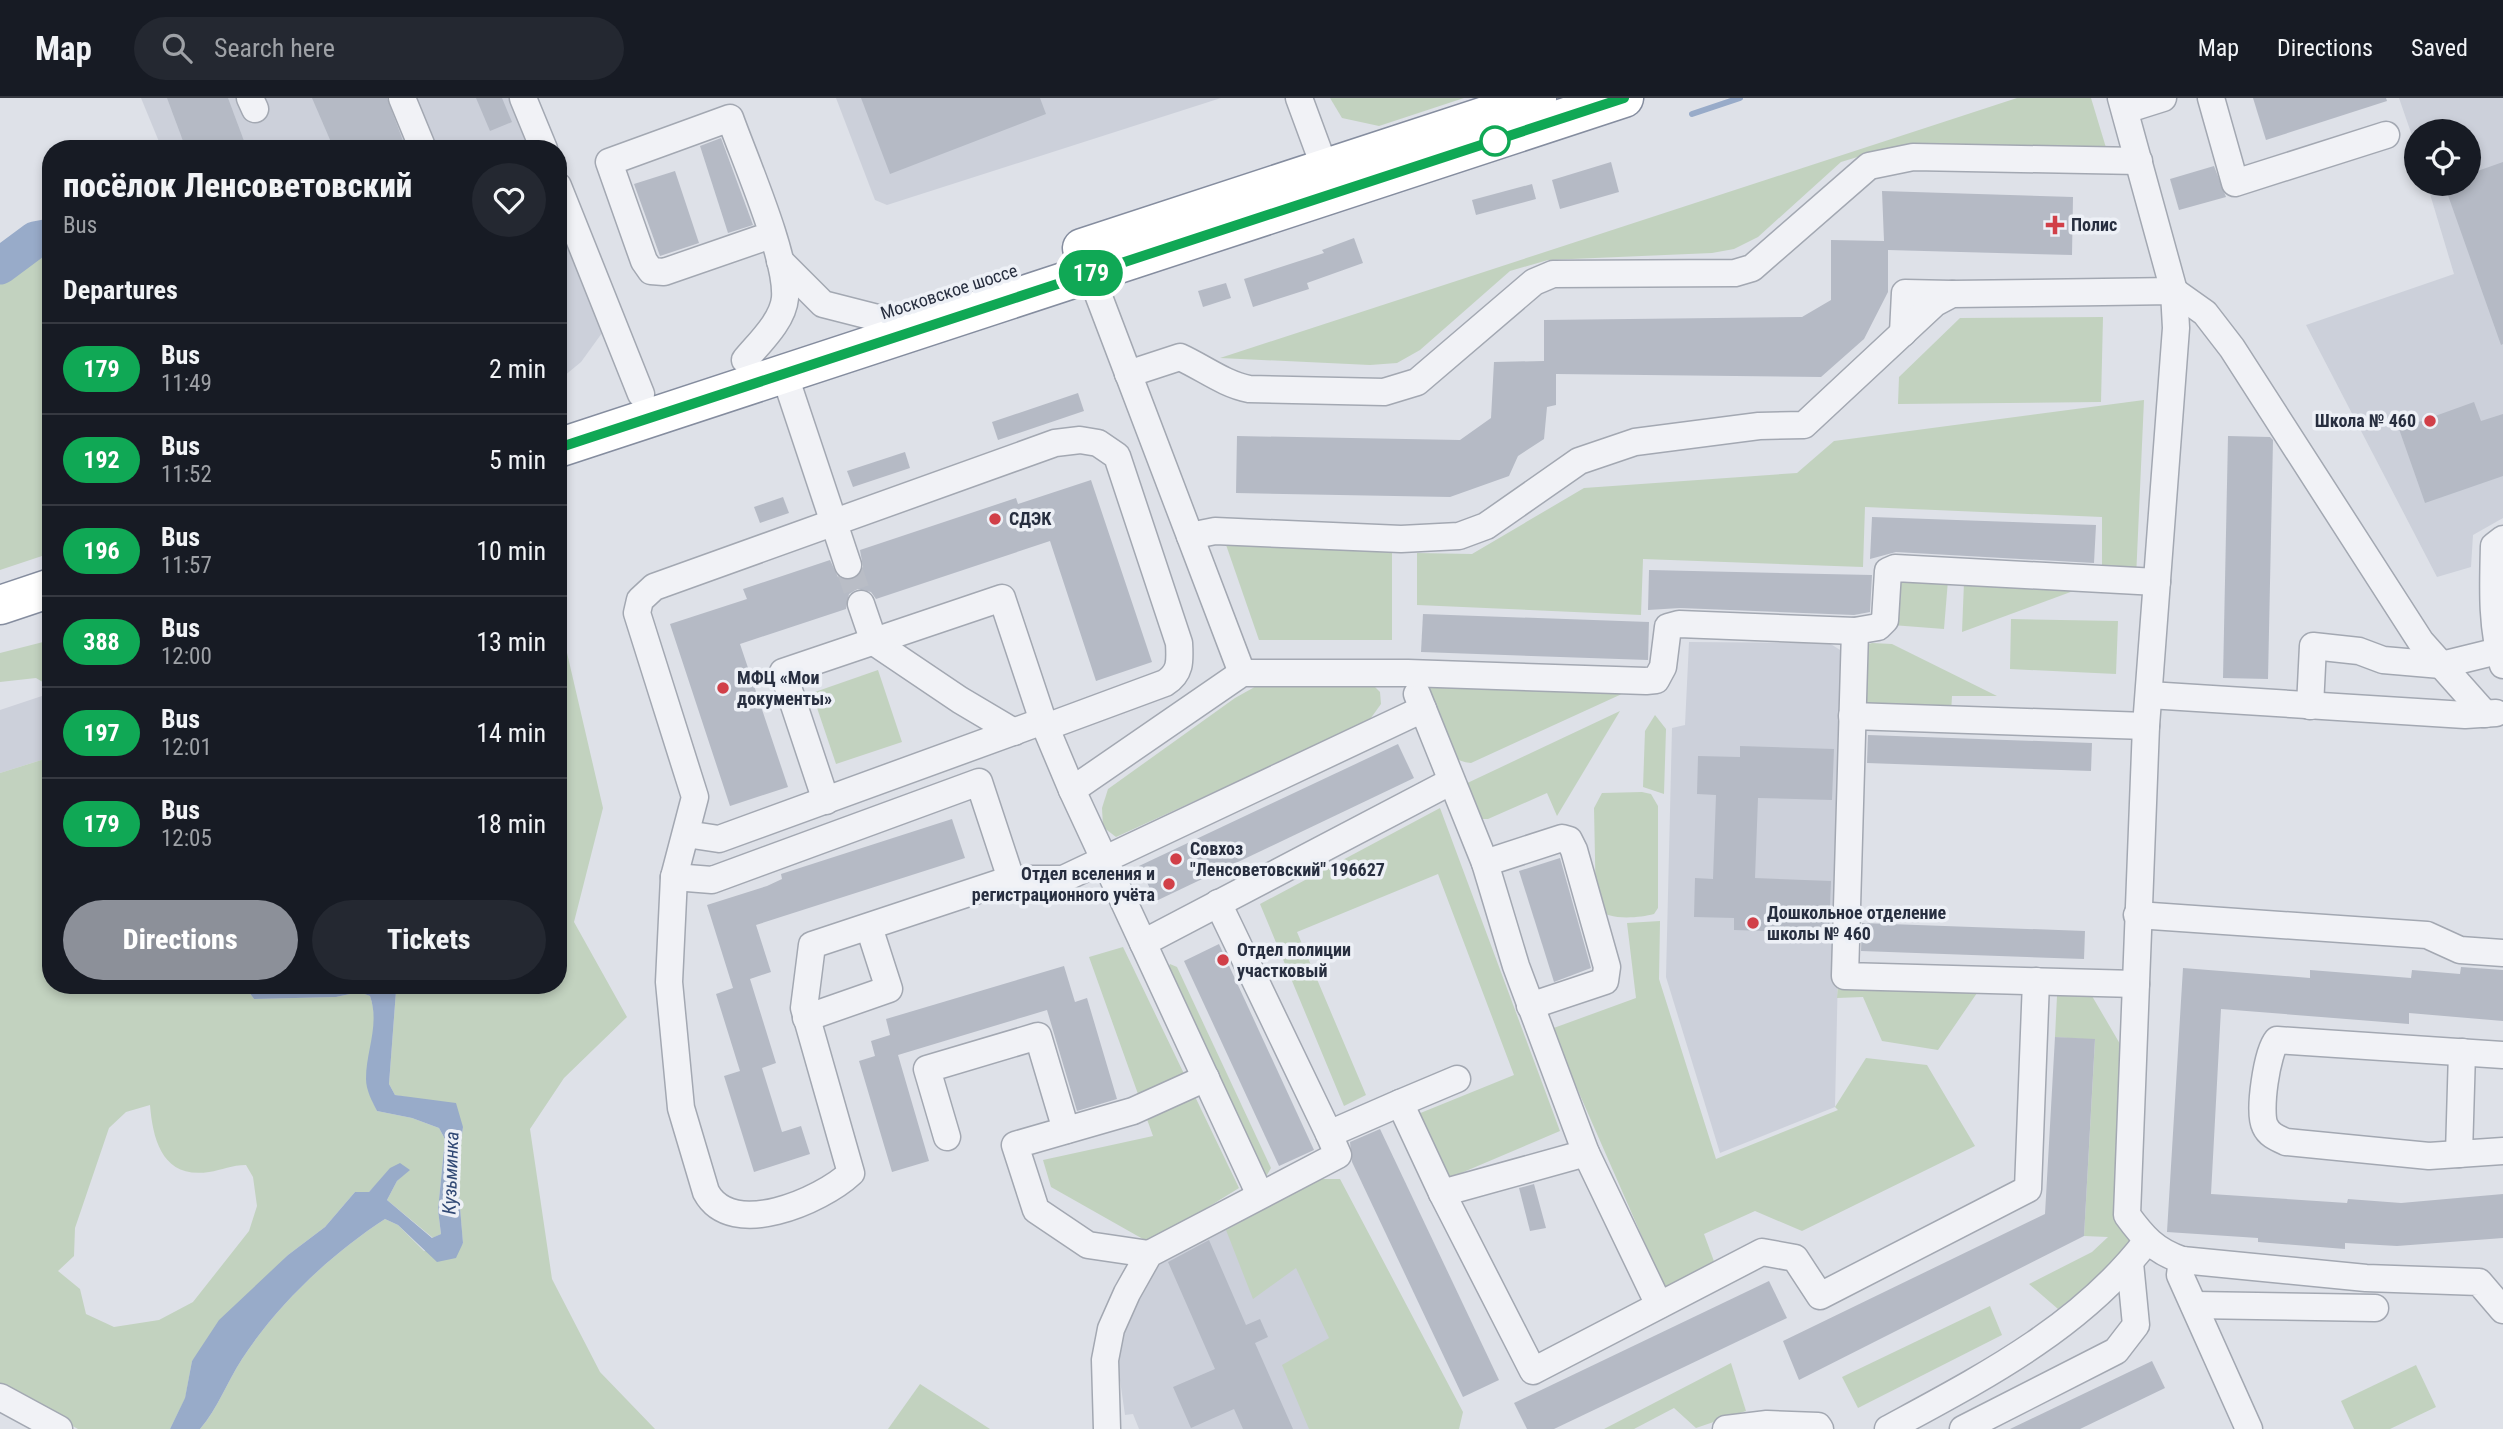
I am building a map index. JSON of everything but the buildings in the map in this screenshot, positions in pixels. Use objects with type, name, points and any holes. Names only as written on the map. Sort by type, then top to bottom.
[{"type":"highway","name":"Московское шоссе","points":[[1330,180],[1539,98]]},
{"type":"highway","name":"Московское шоссе","points":[[567,445],[784,373],[1086,261],[1330,180],[1624,98]]},
{"type":"highway","name":"Московское шоссе","points":[[567,418],[874,317],[1086,261]]},
{"type":"highway","points":[[0,605],[42,591]]},
{"type":"highway","points":[[0,630],[42,617]]},
{"type":"street","points":[[402,98],[418,140]]},
{"type":"street","points":[[523,98],[540,140]]},
{"type":"street","points":[[1299,98],[1330,180]]},
{"type":"street","points":[[2163,98],[2123,104],[2174,291],[2176,328],[2146,726],[2127,1215],[2146,1241],[2165,1254],[2182,1260],[2366,1278],[2491,1281],[2503,1310]]},
{"type":"street","points":[[2211,98],[2235,183],[2386,135]]},
{"type":"street","points":[[745,360],[776,320],[785,298],[780,261],[771,235],[730,118],[609,162],[644,261],[651,271],[664,272],[771,235]]},
{"type":"street","points":[[1128,374],[1180,357],[1211,371],[1228,385],[1249,389],[1384,392],[1404,388],[1417,382],[1534,282],[1553,274],[1735,273],[1752,268],[1869,166],[1913,157],[2139,161]]},
{"type":"street","points":[[567,209],[641,394]]},
{"type":"street","points":[[780,261],[823,304],[874,317]]},
{"type":"street","points":[[1086,261],[1242,673]]},
{"type":"street","points":[[1190,536],[1215,531],[1401,539],[1459,536],[1486,526],[1579,461],[1635,442],[1759,426],[1804,425],[1935,303],[1952,294],[2174,291],[2205,313],[2232,348],[2421,642],[2441,665],[2494,714]]},
{"type":"street","points":[[784,373],[848,565]]},
{"type":"street","points":[[685,834],[719,839],[1014,732],[1165,683],[1175,676],[1180,662],[1179,643],[1125,481],[1116,456],[1109,448],[1080,440],[1055,443],[654,587],[640,600],[637,613],[695,797],[685,834],[674,877],[668,982],[679,1096],[706,1192],[713,1204],[738,1215],[760,1216],[834,1190],[851,1174],[804,1008],[812,945],[1011,879],[1063,879],[1423,709]]},
{"type":"street","points":[[2310,706],[2313,646],[2359,651],[2383,660],[2441,665],[2501,658],[2494,546],[2503,539]]},
{"type":"street","points":[[1072,790],[1242,673],[1408,673],[1657,680],[1663,667],[1668,627],[1679,624],[1855,631],[1878,627],[1885,620],[1888,571],[1895,569],[2157,582]]},
{"type":"street","points":[[826,801],[783,672],[1002,598],[1044,724],[1072,790],[1260,1195]]},
{"type":"street","points":[[861,604],[874,642],[960,700],[1014,732]]},
{"type":"street","points":[[1855,631],[1845,976],[2136,984]]},
{"type":"street","points":[[1408,673],[1485,863],[1530,1006],[1586,1153],[1659,1305]]},
{"type":"street","points":[[2149,695],[2310,706],[2494,714]]},
{"type":"street","points":[[1852,716],[2146,726]]},
{"type":"street","points":[[674,877],[712,880],[979,782],[1011,879]]},
{"type":"street","points":[[1143,943],[1450,782]]},
{"type":"street","points":[[1485,863],[1562,838],[1569,840],[1574,850],[1607,967],[1605,981],[1530,1006]]},
{"type":"street","points":[[1107,1429],[1105,1360],[1111,1329],[1149,1254],[1338,1156],[1218,903]]},
{"type":"street","points":[[2137,915],[2427,935],[2460,950],[2503,953]]},
{"type":"street","points":[[806,1018],[889,989],[869,927]]},
{"type":"street","points":[[1400,1102],[1442,1193],[1533,1371],[1762,1252],[1796,1258],[1820,1296],[2028,1189],[2036,981]]},
{"type":"street","points":[[947,1137],[927,1069],[1038,1037],[1066,1130]]},
{"type":"street","points":[[2503,1055],[2277,1041],[2267,1059],[2263,1124],[2273,1136],[2286,1142],[2429,1156],[2503,1152]]},
{"type":"street","points":[[2459,1154],[2462,1052]]},
{"type":"street","points":[[1149,1254],[1088,1245],[1036,1210],[1015,1145],[1133,1111],[1206,1078]]},
{"type":"street","points":[[1329,1134],[1457,1079]]},
{"type":"street","points":[[1442,1193],[1586,1153]]},
{"type":"street","points":[[1888,1429],[2010,1362],[2051,1333],[2130,1263],[2146,1241]]},
{"type":"street","points":[[2182,1260],[2180,1275],[2249,1429]]},
{"type":"street","points":[[1963,1429],[2116,1351],[2136,1325],[2130,1263]]},
{"type":"street","points":[[2194,1305],[2375,1308]]},
{"type":"street","points":[[0,1397],[58,1429]]},
{"type":"street","points":[[1726,1429],[1767,1424],[1818,1426],[1820,1429]]},
{"type":"shaded area","points":[[141,98],[510,98],[526,140],[158,140]]},
{"type":"shaded area","points":[[836,98],[1221,98],[887,205],[875,200]]},
{"type":"shaded area","name":"Школа № 460","points":[[2399,98],[2503,98],[2503,518],[2473,535],[2471,567],[2437,577],[2306,325],[2454,274],[2431,196],[2481,196],[2481,119],[2406,119]]},
{"type":"shaded area","points":[[567,243],[602,333],[581,362],[567,374]]},
{"type":"shaded area","name":"Дошкольное отделение школы № 460","points":[[1689,642],[1829,643],[1845,653],[1835,1107],[1720,1153],[1666,977],[1672,728],[1685,725]]},
{"type":"shaded area","points":[[42,696],[42,760],[0,773],[0,710]]},
{"type":"shaded area","points":[[1279,1195],[1390,1429],[1139,1429],[1133,1414],[1125,1415],[1116,1352],[1130,1296],[1175,1240]]},
{"type":"green space","points":[[1330,98],[1464,98],[1379,126],[1342,118]]},
{"type":"green space","points":[[2017,98],[2091,98],[2107,151],[1887,148],[1841,162],[1758,237],[1734,249],[1712,253],[1548,260],[1510,271],[1420,350],[1397,363],[1370,365],[1220,358]]},
{"type":"green space","points":[[42,254],[42,556],[0,570],[0,283]]},
{"type":"green space","points":[[2103,317],[2101,402],[1898,404],[1899,377],[1960,318]]},
{"type":"green space","points":[[2144,400],[2136,578],[2102,577],[2102,517],[1865,507],[1863,567],[1643,559],[1641,615],[1417,605],[1417,553],[1472,554],[1584,488],[1797,473],[1834,441]]},
{"type":"green space","points":[[1224,539],[1392,551],[1392,640],[1259,640]]},
{"type":"green space","points":[[1895,579],[1948,580],[1944,629],[1892,625]]},
{"type":"green space","points":[[1964,582],[2076,590],[1962,632]]},
{"type":"green space","points":[[2011,619],[2118,621],[2116,674],[2010,669]]},
{"type":"green space","points":[[42,642],[42,682],[36,678],[0,682],[0,653]]},
{"type":"green space","points":[[1872,643],[1892,644],[1997,696],[1952,696],[1951,713],[1863,707],[1861,647]]},
{"type":"green space","points":[[567,653],[603,808],[574,922],[627,1017],[564,1078],[530,1129],[552,1279],[600,1372],[655,1429],[200,1429],[242,1359],[272,1319],[325,1264],[365,1233],[385,1219],[398,1225],[424,1251],[463,1244],[457,1172],[463,1127],[417,1099],[395,1095],[389,1084],[396,994],[567,994]]},
{"type":"green space","points":[[878,670],[902,742],[836,764],[812,693]]},
{"type":"green space","points":[[1369,681],[1380,692],[1381,704],[1368,722],[1116,837],[1103,827],[1102,808],[1108,789],[1235,698],[1260,684]]},
{"type":"green space","points":[[1428,687],[1624,693],[1471,763],[1461,761],[1446,748],[1428,697]]},
{"type":"green space","points":[[1620,711],[1557,816],[1547,793],[1488,819],[1475,819],[1461,786]]},
{"type":"green space","points":[[1655,715],[1666,729],[1664,794],[1643,787],[1645,731]]},
{"type":"green space","points":[[42,760],[42,994],[250,994],[254,999],[336,997],[350,994],[370,996],[374,1026],[369,1081],[377,1111],[412,1118],[439,1128],[445,1139],[438,1210],[441,1234],[433,1238],[387,1200],[397,1181],[409,1170],[379,1182],[369,1192],[355,1192],[325,1227],[288,1255],[192,1361],[185,1399],[170,1429],[78,1429],[0,1386],[0,773]],"holes":[[[150,1105],[154,1132],[163,1155],[181,1170],[193,1173],[209,1172],[246,1165],[253,1177],[257,1206],[249,1231],[193,1302],[159,1320],[114,1327],[86,1314],[80,1289],[58,1271],[74,1256],[75,1228],[109,1128],[126,1112]]]},
{"type":"green space","points":[[1602,793],[1651,794],[1658,806],[1658,908],[1654,914],[1640,917],[1608,915],[1596,908],[1594,808]]},
{"type":"green space","points":[[1440,808],[1560,1131],[1447,1179],[1418,1114],[1514,1075],[1438,874],[1297,932],[1366,1095],[1344,1106],[1260,904]]},
{"type":"green space","points":[[1660,921],[1659,979],[1716,1159],[1838,1110],[1835,1107],[1866,1058],[1927,1065],[1975,1146],[1802,1231],[1755,1211],[1704,1234],[1715,1264],[1665,1289],[1551,1029],[1636,998],[1627,923]]},
{"type":"green space","points":[[1123,947],[1239,1188],[1150,1243],[1051,1187],[1043,1160],[1153,1136],[1089,957]]},
{"type":"green space","points":[[1170,964],[1177,967],[1271,1168],[1267,1175],[1261,1174],[1166,972]]},
{"type":"green space","points":[[1838,986],[1977,993],[1938,1050],[1882,1041],[1863,997],[1837,998]]},
{"type":"green space","points":[[2057,996],[2092,996],[2130,1061],[2137,1246],[2058,1309],[2029,1284],[2092,1252],[2108,1237],[2084,1236],[2095,1040],[2055,1037]]},
{"type":"green space","points":[[1321,1179],[1340,1179],[1463,1412],[1459,1429],[1309,1429],[1282,1365],[1329,1338],[1296,1268],[1253,1299],[1226,1230]]},
{"type":"green space","points":[[1990,1306],[2002,1335],[1858,1408],[1842,1377]]},
{"type":"green space","points":[[1731,1363],[1746,1411],[1696,1428],[1674,1408],[1634,1429],[1604,1429]]},
{"type":"green space","points":[[2416,1365],[2436,1407],[2390,1429],[2354,1429],[2341,1401]]},
{"type":"green space","points":[[920,1384],[990,1429],[888,1429]]},
{"type":"water","points":[[250,994],[350,994],[336,997],[254,999]]},
{"type":"water","points":[[364,994],[396,994],[389,1084],[395,1095],[456,1103],[463,1127],[457,1172],[463,1243],[456,1258],[437,1262],[398,1225],[385,1219],[325,1264],[288,1300],[242,1359],[200,1429],[170,1429],[185,1398],[192,1361],[219,1320],[288,1255],[325,1227],[355,1192],[369,1192],[390,1168],[400,1163],[410,1170],[397,1181],[387,1200],[432,1238],[441,1234],[438,1210],[445,1139],[439,1128],[412,1118],[377,1111],[366,1079],[374,1017],[370,996]]},
{"type":"waterway","points":[[1692,114],[1740,98]]},
{"type":"waterway","name":"Кузьминка","points":[[0,266],[35,240],[42,239]]},
{"type":"tunnel","points":[[848,565],[861,604]]},
{"type":"bus line","name":"179","points":[[567,445],[1624,98]]},
{"type":"place","name":"Полис","points":[[2055,225]]},
{"type":"place","name":"Школа № 460","points":[[2430,421]]},
{"type":"place","name":"СДЭК","points":[[995,519]]},
{"type":"place","name":"МФЦ «Мои документы»","points":[[723,688]]},
{"type":"place","name":"Совхоз \"Ленсоветовский\" 196627","points":[[1176,859]]},
{"type":"place","name":"Отдел вселения и регистрационного учёта","points":[[1169,884]]},
{"type":"place","name":"Дошкольное отделение школы № 460","points":[[1753,923]]},
{"type":"place","name":"Отдел полиции участковый","points":[[1223,960]]}]
